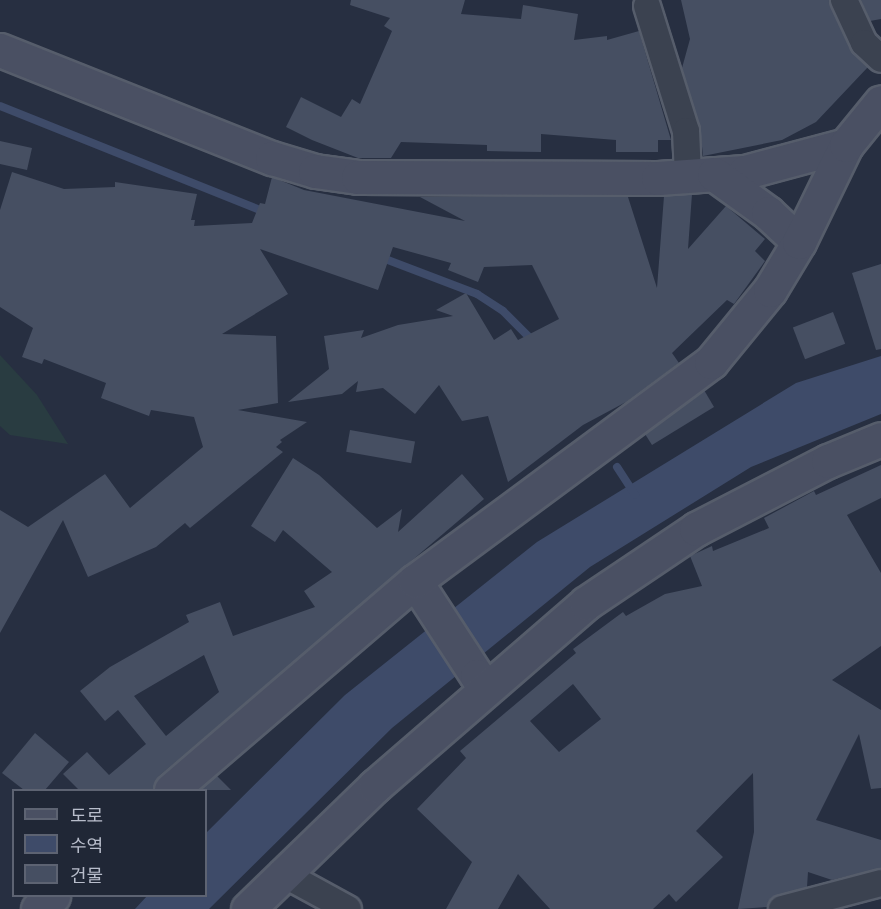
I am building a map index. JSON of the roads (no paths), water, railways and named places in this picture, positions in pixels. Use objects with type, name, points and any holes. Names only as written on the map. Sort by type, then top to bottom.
[{"type":"street","points":[[844,0],[864,43],[881,59]]},
{"type":"street","points":[[648,6],[701,174],[768,213],[799,242]]},
{"type":"street","points":[[0,50],[221,139],[315,171],[396,178],[745,172],[846,145]]},
{"type":"street","points":[[172,789],[421,588],[711,362],[770,290],[799,242],[846,145],[881,102]]},
{"type":"street","points":[[248,909],[282,873],[482,681],[586,603],[696,529],[828,461],[881,439]]},
{"type":"street","points":[[421,588],[482,681]]},
{"type":"street","points":[[282,873],[348,909]]},
{"type":"street","points":[[782,909],[881,884]]},
{"type":"street","points":[[38,909],[52,897]]},
{"type":"water","points":[[881,356],[881,414],[751,467],[590,567],[392,728],[209,909],[135,909],[146,897],[207,897],[207,832],[345,695],[537,542],[796,383]]},
{"type":"waterway","points":[[0,106],[267,213]]},
{"type":"waterway","points":[[380,257],[477,294],[503,311],[534,342]]},
{"type":"waterway","points":[[617,467],[635,495]]}]
